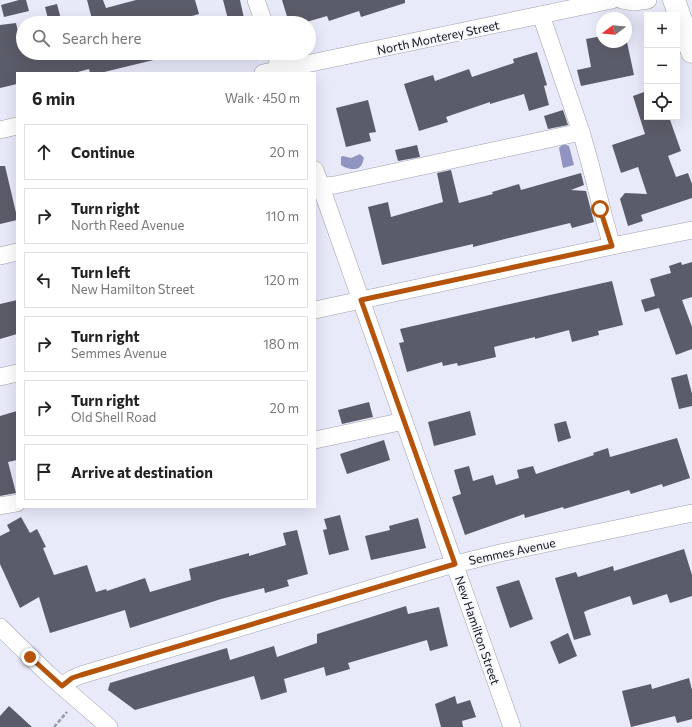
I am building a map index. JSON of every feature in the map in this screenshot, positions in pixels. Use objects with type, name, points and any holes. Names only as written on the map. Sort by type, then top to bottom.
[{"type":"main road","points":[[674,0],[692,52]]},
{"type":"street","points":[[256,0],[262,16]]},
{"type":"street","name":"North Monterey Street","points":[[281,71],[612,0]]},
{"type":"street","points":[[622,0],[634,2],[648,0]]},
{"type":"street","points":[[541,15],[592,165],[600,209],[612,246]]},
{"type":"street","points":[[277,60],[281,71]]},
{"type":"street","points":[[0,130],[16,126]]},
{"type":"street","points":[[317,181],[335,185],[581,132]]},
{"type":"street","name":"New Hamilton Street","points":[[317,181],[361,300],[512,727]]},
{"type":"street","points":[[316,310],[692,230]]},
{"type":"street","points":[[0,256],[16,252]]},
{"type":"street","points":[[0,376],[16,373]]},
{"type":"street","points":[[316,440],[404,421]]},
{"type":"street","points":[[0,506],[16,503]]},
{"type":"street","name":"Semmes Avenue","points":[[62,686],[72,678],[81,675],[455,564],[500,553],[692,513]]},
{"type":"street","points":[[0,627],[62,686],[109,727]]},
{"type":"path","points":[[54,727],[67,712]]},
{"type":"water","points":[[563,144],[569,146],[574,165],[563,168],[559,148]]},
{"type":"water","points":[[360,154],[364,158],[360,167],[349,169],[341,165],[341,157],[351,158]]},
{"type":"building","points":[[19,0],[26,0],[29,11],[4,17],[1,5]]},
{"type":"building","points":[[87,0],[103,0],[106,8],[136,0],[195,0],[199,14],[192,16],[91,16]]},
{"type":"building","points":[[223,0],[240,0],[243,16],[227,16]]},
{"type":"building","points":[[282,0],[405,0],[405,3],[361,17],[359,11],[329,21],[327,16],[316,19],[316,16],[287,16]]},
{"type":"building","points":[[57,4],[60,16],[47,16],[45,7]]},
{"type":"building","points":[[16,23],[16,60],[154,60],[104,72],[90,72],[89,69],[78,72],[16,72],[16,84],[0,88],[0,25]]},
{"type":"building","points":[[596,37],[596,48],[628,48],[634,75],[581,86],[577,70],[591,67],[586,39]]},
{"type":"building","points":[[537,52],[547,85],[544,86],[549,105],[529,111],[524,94],[490,104],[490,102],[446,117],[448,122],[419,131],[404,84],[433,75],[435,81],[469,69],[472,77],[514,63],[513,59]]},
{"type":"building","points":[[644,92],[644,120],[670,120],[681,151],[668,156],[676,177],[688,173],[692,184],[692,198],[641,215],[643,221],[628,226],[620,199],[625,193],[647,194],[638,167],[621,173],[612,145],[645,134],[633,96]]},
{"type":"building","points":[[368,100],[376,132],[369,133],[371,141],[346,147],[336,108]]},
{"type":"building","points":[[563,110],[568,125],[548,129],[544,116]]},
{"type":"building","points":[[417,145],[420,157],[398,161],[395,150]]},
{"type":"building","points":[[0,166],[5,166],[16,213],[16,220],[0,224]]},
{"type":"building","points":[[451,170],[459,203],[493,194],[492,192],[519,184],[521,190],[581,173],[584,185],[571,190],[586,191],[594,222],[572,228],[570,223],[473,247],[473,244],[382,265],[368,207],[388,202],[391,217],[443,202],[437,173]]},
{"type":"building","points":[[681,262],[682,265],[692,262],[692,297],[682,300],[692,327],[692,349],[676,355],[659,308],[645,312],[641,300],[655,296],[650,279],[671,273],[669,266]]},
{"type":"building","points":[[612,281],[623,325],[598,331],[599,335],[572,342],[569,330],[535,339],[535,337],[494,347],[496,357],[458,366],[457,363],[443,366],[442,362],[407,372],[399,343],[404,342],[400,329]]},
{"type":"building","points":[[16,300],[16,334],[0,339],[0,304]]},
{"type":"building","points":[[687,374],[692,394],[692,406],[679,409],[671,378]]},
{"type":"building","points":[[369,402],[373,417],[342,424],[338,410]]},
{"type":"building","points":[[16,411],[16,460],[8,462],[16,493],[0,496],[0,416]]},
{"type":"building","points":[[470,411],[476,435],[434,446],[428,422]]},
{"type":"building","points":[[566,421],[571,438],[558,442],[554,424]]},
{"type":"building","points":[[677,438],[690,478],[663,487],[662,484],[631,494],[629,490],[564,509],[563,507],[525,518],[524,514],[465,535],[452,497],[461,494],[454,470],[469,466],[473,481],[493,475],[496,485],[519,478],[517,470],[533,466],[536,474],[594,455],[593,453],[608,448],[610,457]]},
{"type":"building","points":[[384,440],[390,460],[347,474],[340,454]]},
{"type":"building","points":[[340,515],[349,550],[329,555],[323,530],[327,529],[324,519]]},
{"type":"building","points":[[21,517],[30,533],[37,529],[46,547],[43,548],[54,575],[87,565],[96,592],[106,589],[107,591],[145,578],[150,592],[191,580],[189,569],[249,553],[249,556],[286,545],[283,533],[297,530],[308,574],[287,580],[289,586],[265,593],[264,588],[221,599],[130,628],[125,610],[50,633],[39,597],[20,608],[0,564],[0,536],[10,531],[7,525]]},
{"type":"building","points":[[418,518],[426,548],[371,560],[365,536],[390,530],[389,526]]},
{"type":"building","points":[[684,549],[692,575],[692,596],[670,603],[667,594],[633,605],[630,596],[588,610],[584,612],[591,635],[574,640],[555,578],[576,572],[578,577],[613,566],[614,571]]},
{"type":"building","points":[[519,580],[533,619],[510,628],[496,587]]},
{"type":"building","points":[[406,606],[408,614],[439,607],[448,646],[430,651],[427,640],[348,663],[350,669],[326,676],[324,667],[284,679],[287,692],[261,700],[254,676],[135,710],[108,690],[110,683],[227,648],[230,660],[274,646],[277,657],[317,643],[317,634]]},
{"type":"building","points":[[568,633],[577,656],[559,664],[550,642]]},
{"type":"building","points":[[689,678],[692,690],[692,719],[677,723],[675,716],[631,727],[622,691],[651,684],[652,689]]},
{"type":"building","points":[[455,696],[457,704],[470,700],[476,717],[462,721],[463,727],[441,727],[435,704]]},
{"type":"building","points":[[9,706],[32,727],[0,727],[0,716]]},
{"type":"route","points":[[30,657],[62,686],[72,678],[81,675],[455,564],[361,300],[612,246],[600,209]]}]
